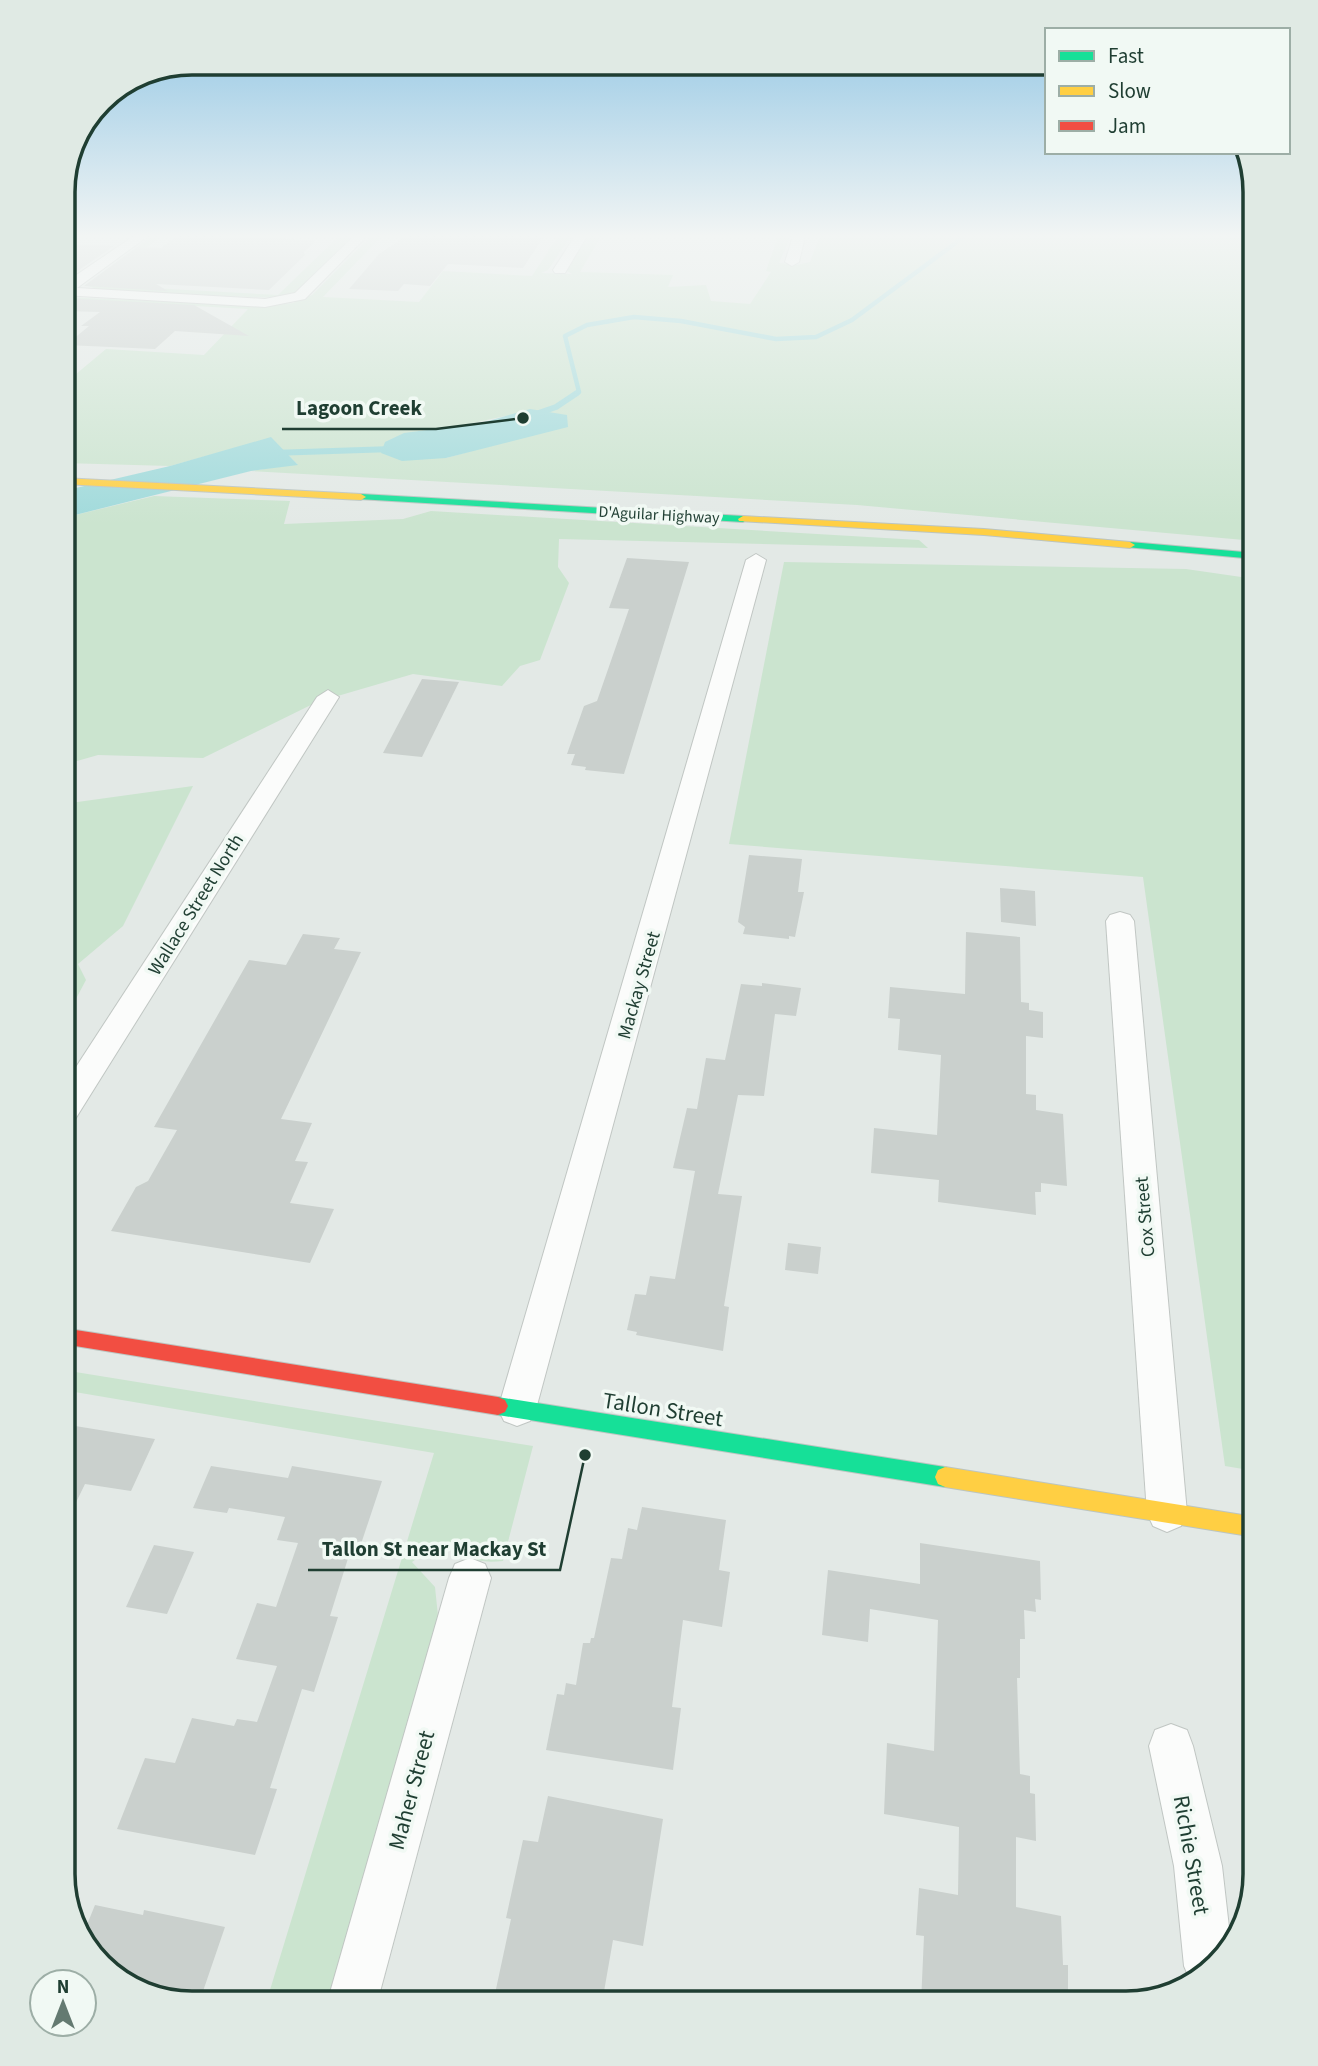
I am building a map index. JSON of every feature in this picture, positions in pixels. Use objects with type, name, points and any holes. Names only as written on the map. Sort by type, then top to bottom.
[{"type":"main road","name":"D'Aguilar Highway","points":[[75,475],[999,525],[1243,546]]},
{"type":"main road","name":"D'Aguilar Highway","points":[[75,482],[984,532],[1243,555]]},
{"type":"main road","name":"Tallon Street","points":[[75,1338],[1243,1525]]},
{"type":"street","name":"Mackay Street","points":[[517,1409],[756,560]]},
{"type":"street","name":"Wallace Street North","points":[[75,1094],[328,697]]},
{"type":"street","name":"Cox Street","points":[[1121,921],[1167,1513]]},
{"type":"street","name":"Maher Street","points":[[355,1991],[471,1578]]},
{"type":"street","name":"Richie Street","points":[[1171,1746],[1198,1866],[1208,1958]]},
{"type":"green space","points":[[226,332],[1243,332],[1243,540],[857,505],[251,471],[297,464],[271,438],[170,466],[75,463],[75,375],[106,349],[204,355]],"holes":[[[505,416],[512,440],[446,458],[441,430]]]},
{"type":"green space","points":[[154,496],[290,501],[284,524],[403,519],[431,511],[919,540],[928,548],[559,539],[558,567],[569,583],[540,660],[520,666],[502,686],[413,674],[317,702],[203,758],[98,755],[75,762],[75,515]]},
{"type":"green space","points":[[784,562],[1186,569],[1243,577],[1243,1469],[1225,1466],[1143,877],[729,844]]},
{"type":"green space","points":[[193,786],[123,926],[78,964],[86,980],[75,1001],[75,802]]},
{"type":"green space","points":[[75,1372],[533,1446],[503,1561],[469,1558],[439,1543],[412,1562],[435,1587],[438,1616],[331,1991],[270,1991],[434,1453],[75,1392]]},
{"type":"water","points":[[530,409],[567,415],[568,427],[446,458],[402,461],[381,453],[385,442],[404,433],[481,423]]},
{"type":"water","points":[[271,437],[298,465],[251,471],[75,515],[75,488],[170,466]]},
{"type":"building","points":[[81,332],[173,332],[155,349],[75,345],[75,338]]},
{"type":"building","points":[[196,332],[243,332],[249,336]]},
{"type":"building","points":[[627,558],[689,562],[624,774],[585,770],[586,767],[571,765],[575,754],[567,754],[584,706],[597,701],[629,609],[609,608]]},
{"type":"building","points":[[422,679],[459,682],[422,757],[383,753]]},
{"type":"building","points":[[749,855],[802,859],[798,892],[804,892],[795,937],[789,936],[789,939],[743,934],[745,927],[738,922]]},
{"type":"building","points":[[1000,888],[1035,891],[1036,926],[1001,922]]},
{"type":"building","points":[[966,932],[1020,937],[1021,1002],[1029,1003],[1029,1010],[1043,1012],[1043,1038],[1026,1036],[1026,1094],[1036,1095],[1036,1110],[1063,1114],[1067,1186],[1041,1183],[1041,1192],[1035,1192],[1036,1215],[938,1202],[939,1180],[871,1173],[874,1128],[937,1135],[941,1055],[898,1050],[900,1019],[888,1018],[890,987],[965,994]]},
{"type":"building","points":[[303,934],[340,938],[334,949],[361,952],[281,1119],[312,1123],[295,1161],[308,1162],[290,1203],[334,1209],[310,1263],[111,1231],[136,1187],[148,1181],[177,1130],[154,1127],[249,960],[286,965]]},
{"type":"building","points":[[762,983],[801,988],[796,1016],[775,1014],[764,1096],[738,1095],[718,1194],[742,1196],[724,1306],[729,1307],[723,1351],[636,1335],[637,1332],[627,1330],[635,1294],[646,1295],[650,1276],[675,1279],[695,1171],[673,1168],[687,1108],[697,1109],[706,1058],[725,1060],[741,984],[762,986]]},
{"type":"building","points":[[788,1243],[821,1247],[818,1274],[785,1270]]},
{"type":"building","points":[[75,1426],[155,1439],[131,1491],[85,1484],[75,1504]]},
{"type":"building","points":[[211,1466],[288,1478],[292,1466],[382,1481],[358,1553],[350,1552],[330,1616],[338,1617],[314,1692],[302,1689],[270,1788],[277,1789],[255,1855],[117,1829],[145,1758],[175,1763],[192,1718],[234,1726],[237,1719],[257,1722],[277,1666],[236,1659],[257,1603],[276,1607],[298,1543],[277,1540],[285,1517],[229,1508],[227,1513],[193,1508]]},
{"type":"building","points":[[642,1507],[726,1520],[719,1570],[730,1572],[722,1627],[683,1620],[672,1707],[681,1708],[673,1770],[546,1750],[557,1694],[564,1695],[566,1683],[576,1685],[583,1643],[590,1643],[591,1638],[594,1638],[611,1558],[622,1559],[628,1528],[637,1530]]},
{"type":"building","points":[[920,1543],[1040,1561],[1041,1600],[1035,1599],[1036,1612],[1024,1610],[1025,1639],[1020,1639],[1020,1678],[1017,1678],[1020,1774],[1030,1776],[1030,1793],[1035,1794],[1036,1841],[1016,1837],[1016,1907],[1061,1916],[1063,1965],[1068,1965],[1068,1991],[922,1991],[924,1936],[916,1935],[919,1888],[958,1895],[959,1827],[884,1814],[887,1743],[934,1751],[938,1620],[870,1609],[868,1642],[822,1635],[828,1570],[920,1584]]},
{"type":"building","points":[[154,1545],[194,1552],[167,1614],[126,1607]]},
{"type":"building","points":[[548,1796],[663,1819],[643,1946],[613,1940],[604,1991],[496,1991],[511,1919],[506,1918],[523,1840],[538,1842]]},
{"type":"building","points":[[95,1905],[143,1915],[144,1910],[225,1927],[203,1991],[184,1991],[154,1985],[127,1971],[104,1951],[87,1925]]},
{"type":"waterway","points":[[572,332],[565,336],[579,392],[574,395]]},
{"type":"waterway","points":[[741,332],[776,339],[816,337],[826,332]]},
{"type":"waterway","points":[[533,415],[556,407],[574,395]]},
{"type":"waterway","points":[[272,453],[393,449]]},
{"type":"traffic: fast","points":[[361,497],[743,519]]},
{"type":"traffic: fast","points":[[1130,545],[1243,555]]},
{"type":"traffic: fast","points":[[498,1406],[945,1477]]},
{"type":"traffic: slow","points":[[75,482],[361,497]]},
{"type":"traffic: slow","points":[[743,519],[984,532],[1130,545]]},
{"type":"traffic: slow","points":[[945,1477],[1243,1525]]},
{"type":"traffic: jam","points":[[75,1338],[498,1406]]},
{"type":"place","name":"Lagoon Creek","points":[[523,418]]},
{"type":"place","name":"Tallon St near Mackay St","points":[[585,1455]]}]
